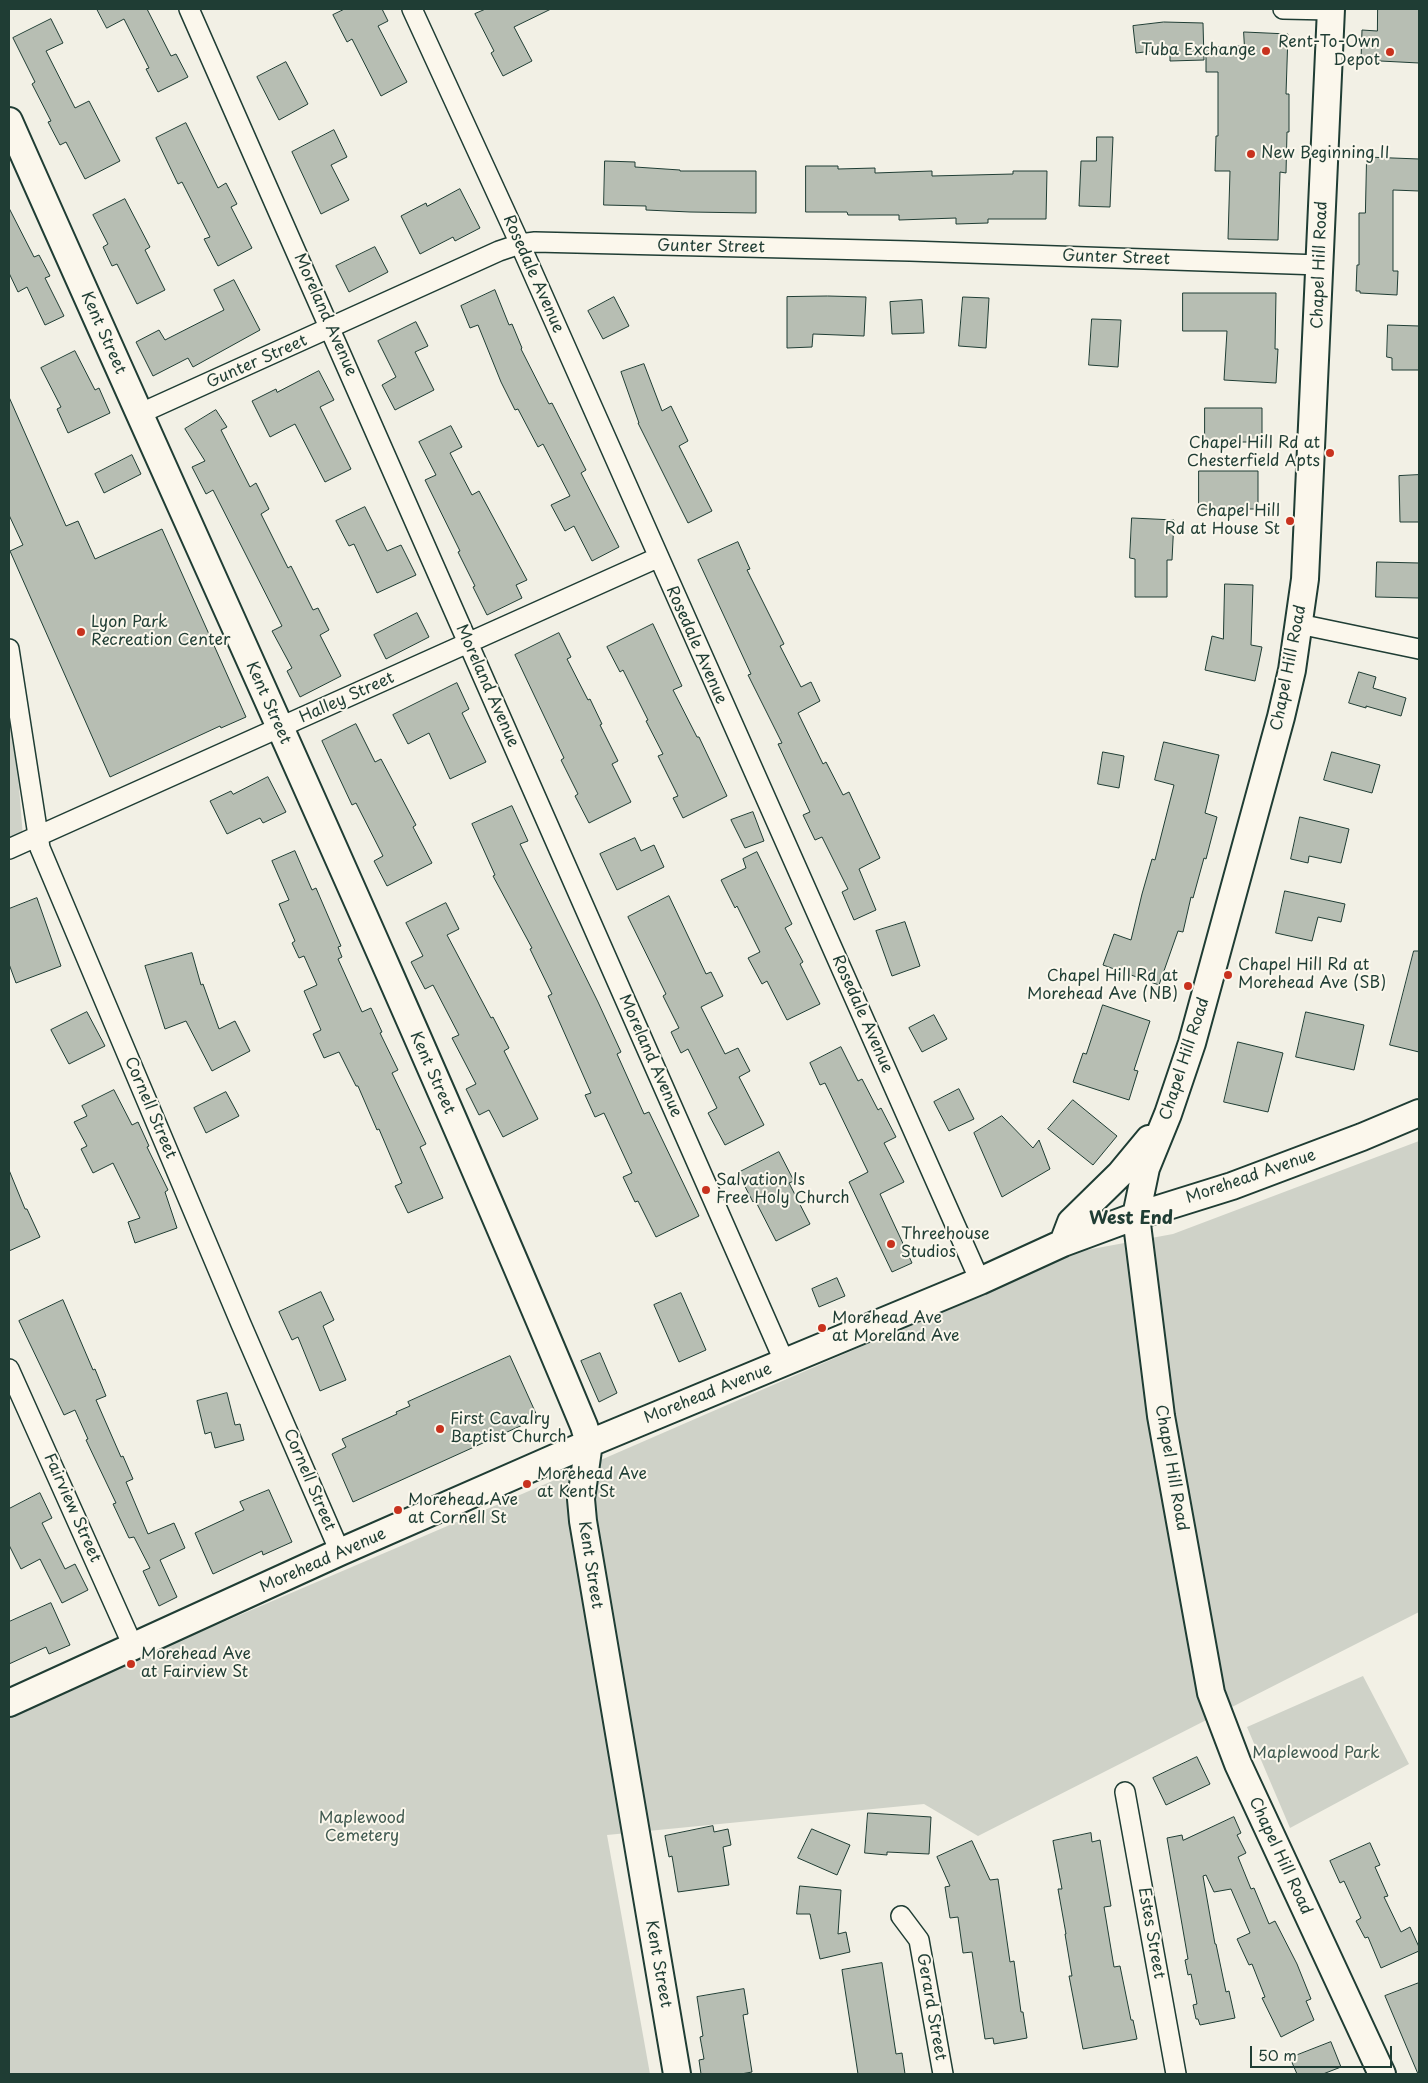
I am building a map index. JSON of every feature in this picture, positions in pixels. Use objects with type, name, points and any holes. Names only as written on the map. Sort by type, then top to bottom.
[{"type":"street","name":"Moreland Avenue","points":[[189,9],[785,1363]]},
{"type":"street","name":"Rosedale Avenue","points":[[412,9],[520,244],[980,1281]]},
{"type":"street","points":[[1283,9],[1331,10]]},
{"type":"street","name":"Chapel Hill Road","points":[[1331,10],[1305,579],[1292,670],[1281,717],[1192,1043],[1168,1114],[1146,1168],[1136,1216],[1160,1416],[1211,1693],[1238,1764],[1382,2074]]},
{"type":"street","name":"Kent Street","points":[[9,121],[280,728],[534,1306],[584,1426],[589,1443],[581,1499],[582,1516],[677,2074]]},
{"type":"street","name":"Gunter Street","points":[[139,414],[499,251],[520,244],[558,242],[576,244],[910,251],[1320,265]]},
{"type":"street","name":"Halley Street","points":[[9,849],[658,558]]},
{"type":"street","points":[[1299,624],[1419,649]]},
{"type":"street","name":"Cornell Street","points":[[9,649],[40,848],[241,1324],[340,1552]]},
{"type":"street","name":"Morehead Avenue","points":[[9,1703],[340,1552],[589,1443],[980,1281],[1063,1243],[1136,1216],[1232,1186],[1354,1141],[1419,1113]]},
{"type":"street","points":[[1063,1243],[1070,1222],[1127,1167],[1168,1114]]},
{"type":"street","name":"Fairview Street","points":[[9,1369],[133,1646]]},
{"type":"street","name":"Estes Street","points":[[1125,1792],[1176,2074]]},
{"type":"street","name":"Gerard Street","points":[[901,1916],[919,1940],[944,2074]]},
{"type":"green space","points":[[9,713],[19,787],[23,837],[9,843]]},
{"type":"green space","name":"Maplewood Cemetery","points":[[1419,1141],[1419,1612],[978,1836],[924,1804],[607,1835],[650,2074],[9,2074],[9,1714],[557,1479],[1081,1251],[1173,1234]]},
{"type":"green space","name":"Maplewood Park","points":[[1363,1676],[1409,1764],[1290,1828],[1247,1727]]},
{"type":"building","points":[[97,9],[147,9],[171,56],[176,54],[188,77],[158,92],[146,69],[149,68],[124,19],[107,28]]},
{"type":"building","points":[[345,9],[382,9],[388,21],[378,26],[407,82],[381,96],[352,39],[347,42],[333,15]]},
{"type":"building","points":[[486,9],[551,9],[514,27],[532,61],[503,76],[491,53],[494,51],[475,14]]},
{"type":"building","name":"Rent-To-Own Depot","points":[[1378,9],[1419,9],[1419,63],[1361,60],[1362,30],[1377,31]]},
{"type":"building","points":[[51,19],[63,43],[46,51],[75,108],[89,101],[120,161],[85,179],[66,142],[60,145],[48,122],[51,121],[32,84],[35,82],[13,38]]},
{"type":"building","points":[[1164,22],[1203,23],[1204,60],[1170,61],[1170,49],[1136,53],[1133,26]]},
{"type":"building","points":[[1244,32],[1288,34],[1286,94],[1289,94],[1289,132],[1287,132],[1286,173],[1280,172],[1278,240],[1228,239],[1230,171],[1215,171],[1216,136],[1218,136],[1218,72],[1206,72],[1206,47],[1244,46]]},
{"type":"building","points":[[286,62],[308,104],[279,120],[257,77]]},
{"type":"building","points":[[186,123],[218,188],[226,183],[237,204],[231,207],[252,248],[218,266],[204,239],[210,237],[182,182],[178,184],[156,138]]},
{"type":"building","points":[[334,130],[347,157],[331,165],[349,200],[321,214],[292,152]]},
{"type":"building","points":[[1097,137],[1113,137],[1110,207],[1079,206],[1081,161],[1096,161]]},
{"type":"building","points":[[1367,157],[1419,159],[1419,191],[1393,190],[1393,271],[1398,271],[1397,295],[1360,293],[1360,291],[1356,291],[1357,265],[1359,265],[1359,213],[1365,213]]},
{"type":"building","points":[[605,161],[635,162],[635,167],[680,171],[756,171],[756,213],[646,210],[646,206],[604,205]]},
{"type":"building","points":[[806,166],[838,166],[838,169],[875,168],[875,173],[932,171],[932,176],[1013,174],[1013,171],[1047,171],[1046,219],[988,219],[988,223],[956,224],[956,218],[899,220],[899,215],[848,215],[847,212],[806,212]]},
{"type":"building","points":[[460,189],[480,228],[455,241],[453,237],[420,254],[401,216],[426,203],[427,206]]},
{"type":"building","points":[[125,199],[150,247],[145,250],[165,290],[137,304],[117,264],[112,266],[103,247],[108,244],[93,215]]},
{"type":"building","points":[[9,208],[34,257],[39,255],[50,276],[45,278],[64,316],[45,325],[27,287],[18,292],[9,273]]},
{"type":"building","points":[[375,247],[388,272],[349,292],[336,266]]},
{"type":"building","points":[[234,280],[260,330],[193,367],[188,358],[153,376],[136,342],[159,330],[165,340],[224,310],[214,290]]},
{"type":"building","points":[[495,290],[509,325],[512,324],[521,349],[549,404],[552,403],[586,470],[581,473],[619,547],[592,561],[574,526],[565,531],[551,505],[570,496],[543,444],[538,447],[518,409],[515,410],[501,382],[478,325],[470,328],[461,306]]},
{"type":"building","points":[[1183,293],[1276,293],[1275,349],[1278,349],[1276,383],[1224,380],[1227,331],[1183,331]]},
{"type":"building","points":[[614,297],[629,326],[603,339],[588,311]]},
{"type":"building","points":[[787,297],[866,297],[864,336],[813,334],[812,347],[787,348]]},
{"type":"building","points":[[963,297],[989,298],[986,348],[959,346]]},
{"type":"building","points":[[922,300],[924,333],[892,334],[890,302]]},
{"type":"building","points":[[1092,319],[1121,320],[1118,367],[1089,365]]},
{"type":"building","points":[[416,322],[428,346],[415,352],[434,390],[395,410],[382,385],[396,377],[378,341]]},
{"type":"building","points":[[1388,325],[1419,326],[1419,370],[1392,370],[1392,358],[1387,357]]},
{"type":"building","points":[[75,351],[95,390],[99,388],[110,413],[68,433],[57,409],[61,407],[41,368]]},
{"type":"building","points":[[644,364],[662,411],[671,406],[688,441],[679,446],[712,511],[688,523],[638,423],[621,372]]},
{"type":"building","points":[[319,371],[334,400],[320,407],[351,469],[325,482],[295,424],[270,437],[252,401],[276,389],[277,392]]},
{"type":"building","name":"Lyon Park Recreation Center","points":[[9,397],[66,526],[78,521],[95,559],[162,529],[246,717],[221,728],[220,726],[110,777],[10,551],[23,545],[9,515]]},
{"type":"building","points":[[1205,408],[1262,408],[1262,442],[1205,442]]},
{"type":"building","points":[[216,410],[227,427],[221,430],[250,487],[256,483],[269,509],[261,514],[288,568],[291,566],[313,610],[318,608],[329,630],[320,635],[341,676],[300,697],[287,671],[292,668],[272,631],[282,626],[213,490],[206,494],[192,467],[205,461],[185,429]]},
{"type":"building","points":[[451,426],[462,447],[450,453],[472,495],[479,491],[527,580],[516,585],[522,598],[487,615],[458,552],[460,551],[425,480],[436,475],[419,442]]},
{"type":"building","points":[[132,455],[141,474],[104,493],[95,474]]},
{"type":"building","points":[[1199,471],[1258,471],[1258,509],[1199,509]]},
{"type":"building","points":[[1419,475],[1419,522],[1400,522],[1399,476]]},
{"type":"building","points":[[365,507],[387,551],[401,545],[416,575],[377,593],[354,544],[349,546],[336,521]]},
{"type":"building","points":[[1132,518],[1174,520],[1172,560],[1167,560],[1167,597],[1135,597],[1135,559],[1130,558]]},
{"type":"building","points":[[738,542],[750,569],[747,570],[784,644],[780,646],[801,687],[811,682],[820,701],[798,713],[823,764],[826,762],[843,795],[849,792],[880,858],[859,869],[876,910],[854,920],[842,892],[848,889],[822,837],[815,840],[803,815],[810,812],[778,744],[782,743],[748,675],[751,674],[698,560]]},
{"type":"building","points":[[1377,562],[1419,563],[1419,598],[1376,597]]},
{"type":"building","points":[[1225,584],[1253,585],[1251,645],[1262,647],[1255,681],[1205,670],[1212,636],[1223,639]]},
{"type":"building","points":[[417,613],[429,637],[386,659],[374,635]]},
{"type":"building","points":[[653,624],[682,686],[673,690],[697,737],[699,737],[727,796],[683,818],[673,798],[678,796],[658,756],[663,754],[646,721],[648,720],[623,670],[620,672],[607,647]]},
{"type":"building","points":[[559,633],[571,657],[567,659],[588,700],[590,699],[602,724],[600,725],[618,761],[612,764],[631,802],[589,823],[575,796],[578,794],[561,760],[564,758],[515,655]]},
{"type":"building","points":[[1359,672],[1376,677],[1373,688],[1406,698],[1401,716],[1349,703]]},
{"type":"building","points":[[457,683],[469,709],[462,713],[486,762],[450,779],[429,733],[408,744],[393,715]]},
{"type":"building","points":[[356,724],[375,762],[381,759],[416,825],[413,827],[432,863],[387,886],[374,861],[383,856],[356,803],[352,805],[322,741]]},
{"type":"building","points":[[1164,742],[1219,755],[1205,813],[1217,817],[1206,859],[1204,858],[1193,898],[1191,897],[1183,932],[1178,931],[1159,985],[1103,965],[1114,934],[1131,940],[1152,859],[1155,860],[1174,785],[1155,780]]},
{"type":"building","points":[[1103,752],[1124,756],[1119,788],[1098,784]]},
{"type":"building","points":[[1332,752],[1380,765],[1372,793],[1324,780]]},
{"type":"building","points":[[268,777],[286,812],[263,823],[260,818],[227,834],[210,801],[231,791],[233,794]]},
{"type":"building","points":[[512,806],[528,841],[520,844],[621,1052],[617,1054],[644,1114],[649,1112],[699,1216],[656,1237],[638,1201],[635,1202],[623,1177],[632,1173],[604,1113],[595,1117],[585,1095],[591,1093],[548,996],[552,994],[530,949],[532,948],[493,876],[495,875],[472,824]]},
{"type":"building","points":[[753,812],[764,841],[745,848],[731,820]]},
{"type":"building","points":[[1300,817],[1349,829],[1341,863],[1309,856],[1308,863],[1291,859]]},
{"type":"building","points":[[635,838],[641,851],[654,845],[664,867],[617,890],[600,854]]},
{"type":"building","points":[[295,851],[312,890],[316,888],[341,946],[338,947],[342,957],[338,959],[362,1012],[371,1008],[382,1032],[380,1033],[398,1070],[392,1073],[426,1144],[420,1147],[443,1198],[408,1213],[395,1186],[402,1183],[358,1086],[356,1086],[339,1052],[324,1058],[313,1034],[321,1030],[304,991],[317,985],[304,956],[299,958],[292,943],[295,941],[279,904],[289,900],[272,861]]},
{"type":"building","points":[[757,852],[792,924],[785,928],[803,962],[800,964],[820,1004],[787,1020],[767,981],[762,984],[748,958],[760,952],[737,906],[735,908],[721,880],[746,868],[743,859]]},
{"type":"building","points":[[1285,891],[1345,904],[1341,922],[1318,917],[1312,941],[1276,933]]},
{"type":"building","points":[[669,896],[706,974],[711,972],[723,996],[701,1007],[725,1054],[738,1048],[750,1071],[739,1077],[764,1125],[725,1145],[708,1113],[717,1108],[688,1049],[681,1053],[671,1032],[679,1028],[663,996],[666,994],[628,917]]},
{"type":"building","points":[[37,898],[61,966],[16,983],[9,964],[9,909]]},
{"type":"building","points":[[446,903],[459,929],[447,935],[509,1048],[504,1051],[538,1119],[503,1137],[489,1110],[479,1115],[466,1089],[476,1084],[452,1038],[459,1035],[433,985],[425,989],[411,962],[423,956],[406,923]]},
{"type":"building","points":[[905,922],[920,966],[892,976],[876,931]]},
{"type":"building","points":[[1414,951],[1419,951],[1419,1052],[1390,1045]]},
{"type":"building","points":[[192,953],[201,985],[203,984],[219,1029],[235,1021],[250,1051],[212,1071],[186,1021],[165,1029],[145,966]]},
{"type":"building","points":[[1103,1005],[1150,1021],[1134,1070],[1138,1071],[1129,1100],[1073,1082],[1083,1053],[1086,1054]]},
{"type":"building","points":[[87,1012],[105,1046],[69,1064],[51,1030]]},
{"type":"building","points":[[1306,1012],[1364,1025],[1354,1070],[1296,1057]]},
{"type":"building","points":[[934,1015],[947,1039],[922,1052],[909,1028]]},
{"type":"building","points":[[1238,1042],[1283,1053],[1268,1112],[1224,1102]]},
{"type":"building","points":[[841,1047],[858,1081],[862,1079],[878,1110],[881,1108],[896,1137],[884,1143],[904,1182],[880,1194],[912,1263],[892,1272],[849,1182],[868,1172],[825,1083],[820,1085],[810,1063]]},
{"type":"building","points":[[959,1089],[974,1119],[949,1131],[934,1102]]},
{"type":"building","points":[[114,1090],[132,1125],[138,1122],[149,1146],[147,1147],[168,1190],[165,1192],[177,1228],[135,1243],[128,1222],[140,1218],[113,1163],[93,1173],[81,1149],[87,1146],[74,1122],[87,1116],[82,1106]]},
{"type":"building","points":[[226,1092],[239,1116],[206,1133],[194,1108]]},
{"type":"building","points":[[1073,1100],[1117,1136],[1093,1165],[1048,1129]]},
{"type":"building","points":[[1002,1116],[1033,1148],[1039,1140],[1050,1169],[1002,1197],[974,1133]]},
{"type":"building","points":[[779,1152],[794,1181],[789,1183],[810,1224],[776,1241],[755,1200],[753,1202],[738,1173]]},
{"type":"building","points":[[9,1170],[25,1209],[27,1209],[40,1237],[9,1251]]},
{"type":"building","points":[[837,1278],[845,1296],[819,1307],[812,1289]]},
{"type":"building","points":[[321,1292],[334,1320],[323,1326],[346,1380],[320,1391],[298,1337],[292,1340],[279,1312]]},
{"type":"building","points":[[681,1293],[706,1350],[679,1362],[654,1305]]},
{"type":"building","points":[[63,1300],[106,1396],[96,1400],[121,1457],[123,1456],[133,1479],[126,1482],[148,1534],[174,1523],[185,1548],[160,1560],[177,1597],[159,1606],[143,1571],[150,1568],[134,1537],[129,1538],[113,1504],[116,1503],[86,1440],[88,1439],[75,1410],[64,1415],[19,1321]]},
{"type":"building","points":[[600,1353],[617,1393],[599,1402],[581,1361]]},
{"type":"building","name":"First Cavalry Baptist Church","points":[[510,1356],[538,1418],[353,1502],[332,1454],[346,1447],[342,1439],[397,1414],[396,1412],[410,1406],[408,1402]]},
{"type":"building","points":[[227,1393],[235,1425],[240,1424],[244,1440],[215,1448],[211,1432],[205,1434],[197,1401]]},
{"type":"building","points":[[269,1490],[292,1542],[263,1555],[262,1551],[213,1574],[195,1533],[244,1510],[240,1502]]},
{"type":"building","points":[[40,1493],[52,1518],[42,1523],[65,1569],[75,1564],[88,1590],[62,1603],[40,1559],[21,1569],[9,1545],[9,1509]]},
{"type":"building","points":[[51,1603],[70,1645],[49,1654],[46,1647],[9,1664],[9,1622]]},
{"type":"building","points":[[1197,1757],[1210,1784],[1166,1805],[1153,1778]]},
{"type":"building","points":[[868,1813],[931,1817],[929,1854],[887,1852],[887,1855],[865,1853]]},
{"type":"building","points":[[1234,1817],[1241,1833],[1237,1835],[1246,1853],[1238,1857],[1251,1889],[1254,1888],[1269,1924],[1275,1921],[1297,1964],[1311,1999],[1306,2001],[1314,2020],[1281,2037],[1262,1998],[1265,1997],[1252,1964],[1249,1965],[1237,1939],[1250,1933],[1231,1889],[1214,1892],[1206,1875],[1203,1876],[1215,1944],[1226,1992],[1229,1991],[1235,2018],[1200,2025],[1198,2019],[1196,2019],[1193,2005],[1197,2004],[1191,1974],[1188,1975],[1185,1960],[1188,1959],[1167,1838],[1182,1835],[1183,1840]]},
{"type":"building","points":[[713,1826],[714,1832],[728,1829],[731,1845],[723,1847],[729,1885],[678,1892],[672,1856],[669,1857],[665,1836]]},
{"type":"building","points":[[812,1829],[850,1845],[837,1875],[798,1858]]},
{"type":"building","points":[[1091,1833],[1092,1842],[1100,1840],[1111,1906],[1104,1907],[1114,1967],[1120,1966],[1131,2020],[1133,2020],[1137,2039],[1083,2049],[1069,1976],[1072,1976],[1058,1889],[1062,1889],[1053,1841]]},
{"type":"building","points":[[972,1841],[990,1880],[998,1879],[1010,1962],[1014,1961],[1021,2012],[1023,2012],[1027,2038],[994,2044],[993,2038],[985,2039],[972,1952],[963,1953],[958,1917],[950,1918],[945,1887],[950,1886],[937,1857]]},
{"type":"building","points":[[1370,1843],[1380,1865],[1375,1867],[1388,1896],[1384,1897],[1401,1932],[1410,1927],[1419,1947],[1419,1951],[1381,1968],[1368,1937],[1365,1938],[1356,1921],[1361,1918],[1344,1881],[1340,1883],[1330,1861]]},
{"type":"building","points":[[800,1886],[841,1890],[838,1934],[846,1932],[850,1952],[820,1959],[810,1914],[797,1914]]},
{"type":"building","points":[[882,1963],[896,2054],[902,2053],[905,2074],[858,2074],[842,1970]]},
{"type":"building","points":[[1419,1983],[1419,2074],[1418,2074],[1385,1996]]},
{"type":"building","points":[[744,1989],[748,2014],[743,2015],[752,2072],[741,2074],[701,2074],[699,2060],[704,2059],[700,2037],[703,2036],[697,1997]]},
{"type":"building","points":[[1331,2042],[1341,2067],[1323,2074],[1297,2074],[1290,2058]]},
{"type":"place","name":"Tuba Exchange","points":[[1266,51]]},
{"type":"place","name":"Rent-To-Own Depot","points":[[1390,52]]},
{"type":"place","name":"New Beginning II","points":[[1251,154]]},
{"type":"place","name":"Chapel Hill Rd at Chesterfield Apts","points":[[1330,453]]},
{"type":"place","name":"Chapel Hill Rd at House St","points":[[1290,521]]},
{"type":"place","name":"Lyon Park Recreation Center","points":[[81,632]]},
{"type":"place","name":"Chapel Hill Rd at Morehead Ave (SB)","points":[[1228,975]]},
{"type":"place","name":"Chapel Hill Rd at Morehead Ave (NB)","points":[[1188,986]]},
{"type":"place","name":"Salvation Is Free Holy Church","points":[[706,1190]]},
{"type":"place","name":"Threehouse Studios","points":[[891,1244]]},
{"type":"place","name":"Morehead Ave at Moreland Ave","points":[[822,1328]]},
{"type":"place","name":"First Cavalry Baptist Church","points":[[440,1429]]},
{"type":"place","name":"Morehead Ave at Kent St","points":[[527,1484]]},
{"type":"place","name":"Morehead Ave at Cornell St","points":[[398,1510]]},
{"type":"place","name":"Morehead Ave at Fairview St","points":[[131,1664]]},
{"type":"district","name":"West End","points":[[1131,1219]]}]
